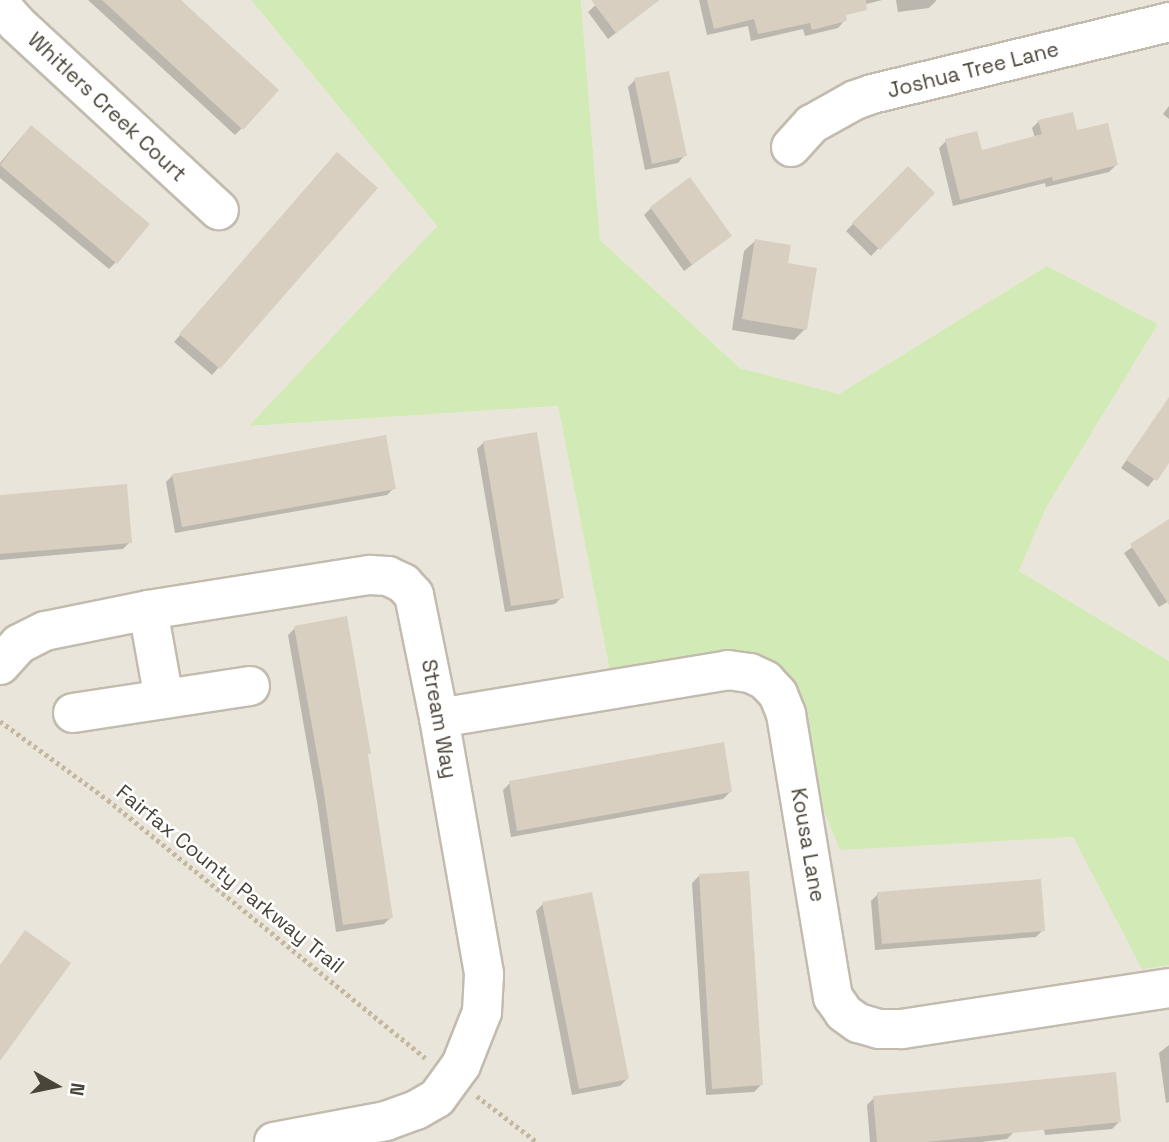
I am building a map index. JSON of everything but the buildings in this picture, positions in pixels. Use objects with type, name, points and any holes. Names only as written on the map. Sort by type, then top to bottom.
[{"type":"street","name":"Whitlers Creek Court","points":[[2,0],[4,9],[16,23],[219,210]]},
{"type":"street","name":"Joshua Tree Lane","points":[[791,147],[812,124],[855,100],[873,94],[1169,22]]},
{"type":"street","name":"Stream Way","points":[[0,665],[19,644],[45,631],[148,610],[370,575],[388,576],[403,583],[414,595],[439,718],[484,974],[482,1012],[470,1045],[453,1078],[436,1098],[416,1110],[386,1121],[274,1142]]},
{"type":"street","points":[[148,610],[164,699]]},
{"type":"street","name":"Kousa Lane","points":[[439,718],[729,670],[750,673],[765,680],[778,694],[786,715],[833,997],[844,1013],[858,1023],[879,1030],[902,1029],[1169,988]]},
{"type":"street","points":[[73,713],[250,686]]},
{"type":"path","name":"Fairfax County Parkway Trail","points":[[0,721],[108,800],[426,1059]]},
{"type":"path","points":[[470,1090],[537,1142]]},
{"type":"shaded area","points":[[0,0],[251,0],[437,226],[250,426],[558,406],[616,701],[766,669],[840,849],[1073,837],[1142,968],[1169,965],[1169,1142],[0,1142]]},
{"type":"shaded area","points":[[581,0],[1169,0],[1169,661],[1019,571],[1046,508],[1158,324],[1047,266],[839,394],[740,368],[600,240]]},
{"type":"green space","points":[[251,0],[581,0],[600,240],[740,368],[839,394],[1047,266],[1158,324],[1046,508],[1019,571],[1169,661],[1169,965],[1142,969],[1073,837],[840,850],[766,669],[616,702],[558,406],[249,426],[437,226]]}]
